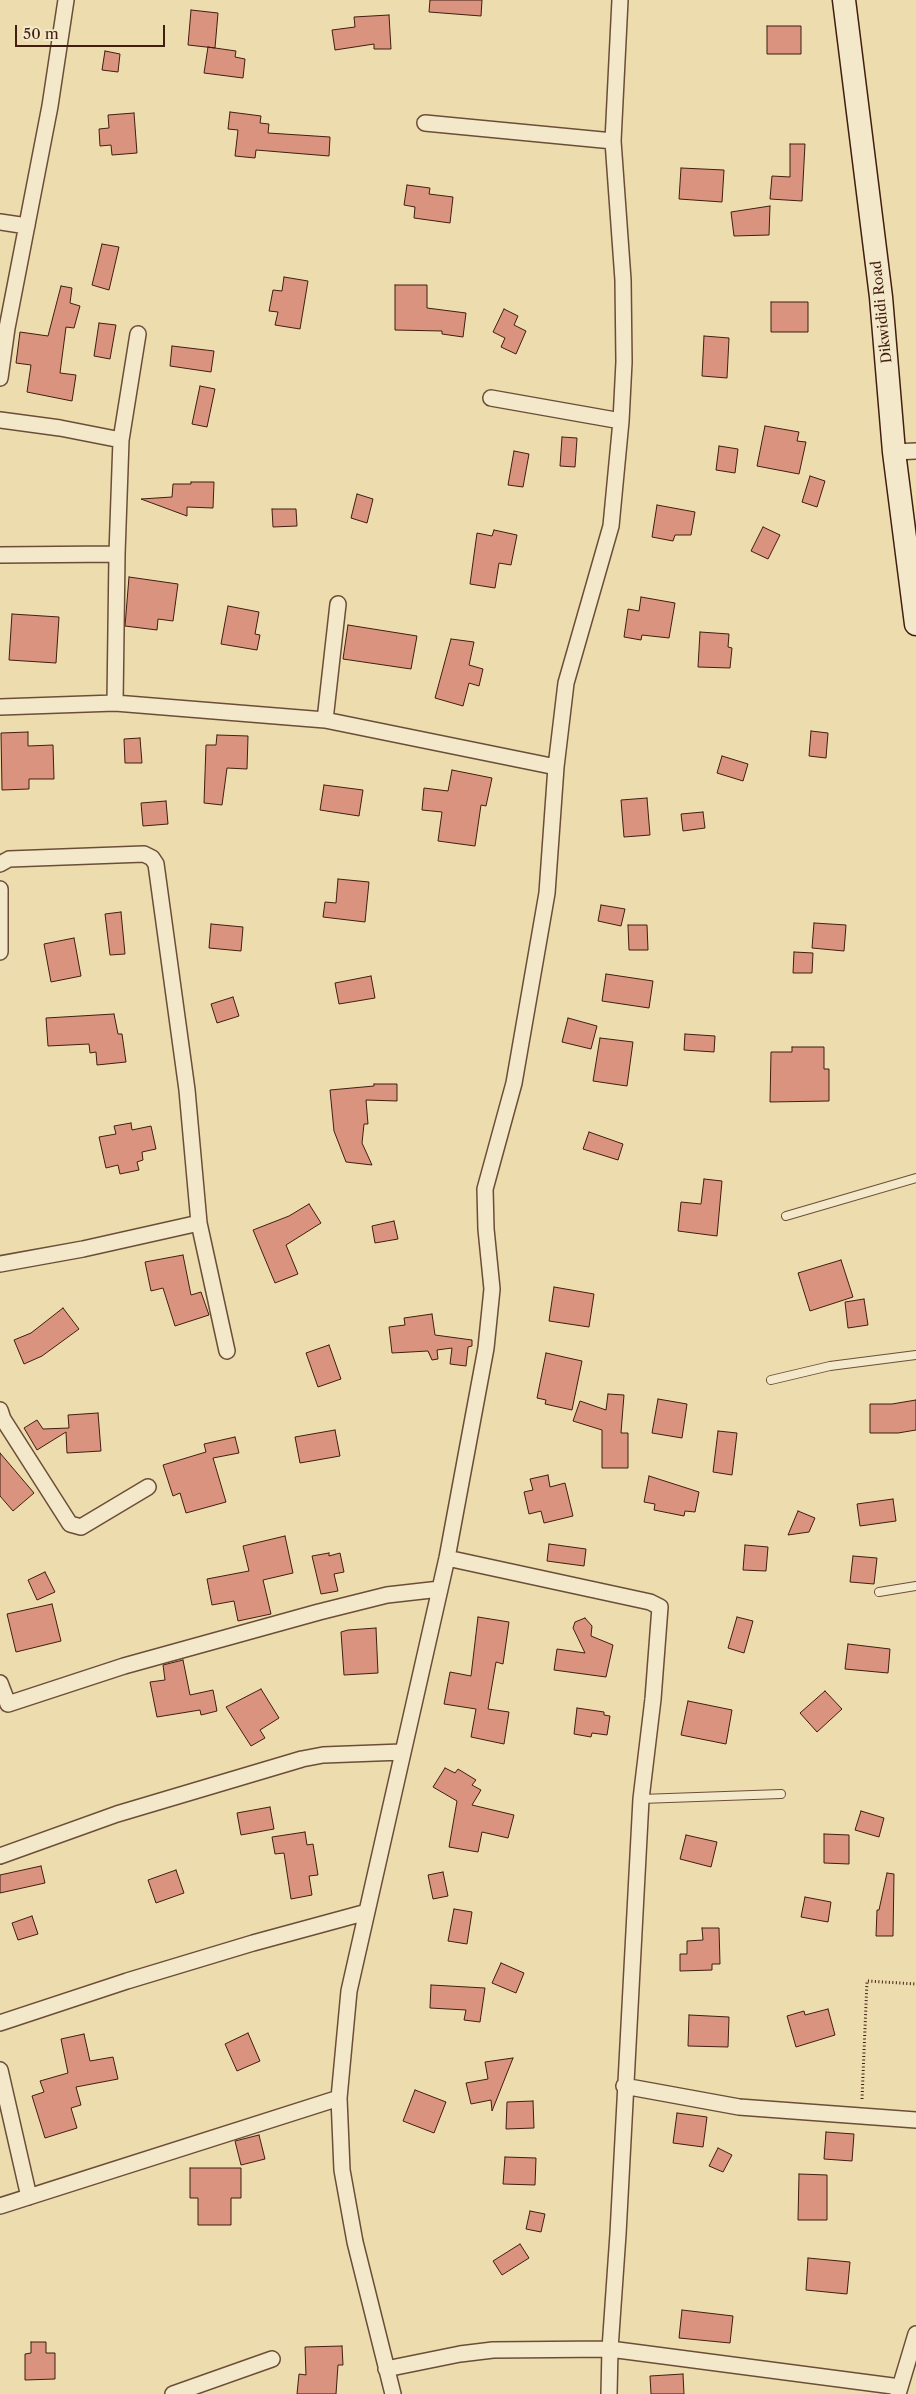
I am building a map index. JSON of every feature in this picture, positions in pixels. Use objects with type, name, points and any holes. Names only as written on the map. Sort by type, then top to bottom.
[{"type":"street","points":[[0,378],[7,328],[50,106],[66,0]]},
{"type":"street","points":[[393,2394],[354,2242],[342,2170],[339,2098],[349,1991],[447,1558],[486,1348],[492,1289],[486,1229],[485,1189],[514,1084],[527,1018],[547,893],[556,767],[566,683],[611,526],[621,421],[624,362],[623,280],[613,141],[620,0]]},
{"type":"street","name":"Dikwididi Road","points":[[844,0],[882,297],[905,452],[916,624]]},
{"type":"street","points":[[425,123],[613,141]]},
{"type":"street","points":[[0,222],[27,226]]},
{"type":"street","points":[[115,703],[121,440],[138,334]]},
{"type":"street","points":[[490,398],[621,421]]},
{"type":"street","points":[[0,420],[60,428],[121,440]]},
{"type":"street","points":[[0,555],[117,554]]},
{"type":"street","points":[[325,720],[338,604]]},
{"type":"street","points":[[0,707],[115,703],[325,720],[556,767]]},
{"type":"street","points":[[0,864],[9,859],[144,854],[152,858],[156,864],[187,1090],[199,1223],[227,1351]]},
{"type":"street","points":[[0,889],[0,952]]},
{"type":"street","points":[[0,1264],[83,1250],[199,1223]]},
{"type":"street","points":[[0,1410],[3,1419],[70,1524],[81,1527],[148,1487]]},
{"type":"street","points":[[447,1558],[650,1602],[660,1607],[641,1799],[624,2086],[609,2394]]},
{"type":"street","points":[[0,1683],[4,1704],[124,1666],[319,1612],[387,1595],[440,1589]]},
{"type":"street","points":[[0,1856],[117,1814],[302,1759],[323,1755],[402,1752]]},
{"type":"street","points":[[0,2023],[163,1970],[367,1912]]},
{"type":"street","points":[[0,2070],[29,2197]]},
{"type":"street","points":[[624,2086],[739,2107],[784,2112],[916,2120]]},
{"type":"street","points":[[0,2206],[339,2098]]},
{"type":"street","points":[[386,2369],[460,2354],[493,2350],[610,2349],[899,2391],[916,2334]]},
{"type":"street","points":[[172,2394],[272,2359]]},
{"type":"lane","points":[[786,1216],[916,1178]]},
{"type":"lane","points":[[771,1380],[830,1366],[916,1355]]},
{"type":"lane","points":[[878,1592],[916,1586]]},
{"type":"lane","points":[[641,1799],[781,1794]]},
{"type":"path","points":[[861,2116],[867,1981],[916,1984]]},
{"type":"building","points":[[430,0],[482,0],[481,16],[429,12]]},
{"type":"building","points":[[191,10],[218,13],[215,48],[188,45]]},
{"type":"building","points":[[389,15],[391,49],[374,49],[374,44],[335,50],[332,30],[355,27],[354,17]]},
{"type":"building","points":[[767,26],[801,26],[801,54],[767,54]]},
{"type":"building","points":[[208,47],[236,51],[235,57],[245,59],[243,78],[204,73]]},
{"type":"building","points":[[105,51],[120,54],[118,72],[102,70]]},
{"type":"building","points":[[230,112],[261,116],[260,123],[269,124],[268,133],[330,137],[329,156],[256,150],[255,158],[235,156],[238,130],[228,129]]},
{"type":"building","points":[[134,113],[137,153],[112,155],[111,145],[100,146],[99,129],[109,128],[108,115]]},
{"type":"building","points":[[790,144],[805,144],[802,201],[770,199],[772,176],[790,177]]},
{"type":"building","points":[[681,168],[724,170],[722,202],[679,199]]},
{"type":"building","points":[[407,185],[430,188],[429,194],[453,197],[450,223],[414,218],[415,207],[404,205]]},
{"type":"building","points":[[770,206],[769,235],[734,236],[731,212]]},
{"type":"building","points":[[102,244],[119,247],[109,290],[92,285]]},
{"type":"building","points":[[284,277],[308,281],[300,329],[275,325],[278,312],[269,311],[273,290],[282,291]]},
{"type":"building","points":[[395,285],[427,285],[427,308],[466,313],[463,337],[442,334],[442,331],[395,330]]},
{"type":"building","points":[[61,286],[72,288],[70,303],[80,306],[74,328],[66,327],[60,373],[76,375],[72,401],[27,392],[31,365],[16,363],[20,332],[48,336]]},
{"type":"building","points":[[771,302],[808,302],[808,332],[771,332]]},
{"type":"building","points":[[504,309],[518,316],[514,325],[526,331],[516,354],[501,347],[505,338],[493,332]]},
{"type":"building","points":[[99,323],[116,325],[110,359],[94,356]]},
{"type":"building","points":[[704,336],[729,338],[727,378],[702,376]]},
{"type":"building","points":[[172,346],[214,351],[211,372],[170,366]]},
{"type":"building","points":[[200,386],[215,389],[207,427],[192,424]]},
{"type":"building","points":[[765,426],[799,432],[797,441],[806,442],[799,474],[757,466]]},
{"type":"building","points":[[562,437],[577,438],[575,467],[560,466]]},
{"type":"building","points":[[719,446],[738,449],[735,473],[716,470]]},
{"type":"building","points":[[514,451],[529,454],[523,487],[508,485]]},
{"type":"building","points":[[810,476],[825,481],[817,507],[802,502]]},
{"type":"building","points":[[191,482],[214,482],[213,508],[187,507],[187,516],[141,499],[172,497],[173,484],[191,484]]},
{"type":"building","points":[[357,494],[373,499],[367,523],[351,518]]},
{"type":"building","points":[[657,505],[695,512],[691,535],[675,535],[673,541],[652,537]]},
{"type":"building","points":[[272,509],[296,509],[297,526],[273,527]]},
{"type":"building","points":[[763,527],[780,535],[768,559],[751,551]]},
{"type":"building","points":[[494,530],[517,535],[511,565],[499,563],[495,588],[470,584],[477,533],[492,536]]},
{"type":"building","points":[[129,577],[178,584],[173,621],[158,619],[157,630],[125,626]]},
{"type":"building","points":[[641,597],[675,603],[669,638],[642,635],[641,640],[624,637],[628,609],[639,611]]},
{"type":"building","points":[[228,606],[259,612],[255,634],[260,635],[257,650],[221,644]]},
{"type":"building","points":[[12,614],[59,617],[56,663],[9,660]]},
{"type":"building","points":[[348,625],[417,636],[411,669],[343,659]]},
{"type":"building","points":[[700,632],[729,634],[728,647],[732,648],[730,668],[698,667]]},
{"type":"building","points":[[451,639],[474,642],[469,665],[483,669],[479,686],[469,683],[463,706],[435,698]]},
{"type":"building","points":[[811,731],[828,733],[826,758],[809,756]]},
{"type":"building","points":[[28,732],[28,746],[53,745],[54,779],[29,779],[29,789],[2,790],[1,733]]},
{"type":"building","points":[[217,735],[248,736],[247,769],[227,768],[222,805],[204,803],[206,745],[216,745]]},
{"type":"building","points":[[140,738],[142,763],[125,763],[124,739]]},
{"type":"building","points":[[722,756],[748,764],[743,781],[717,773]]},
{"type":"building","points":[[452,770],[492,778],[486,806],[481,805],[475,846],[438,841],[442,812],[422,810],[424,788],[448,791]]},
{"type":"building","points":[[324,785],[363,790],[359,816],[320,810]]},
{"type":"building","points":[[647,798],[650,835],[624,837],[621,800]]},
{"type":"building","points":[[166,801],[168,824],[143,826],[141,803]]},
{"type":"building","points":[[703,812],[705,828],[683,831],[681,814]]},
{"type":"building","points":[[338,879],[369,882],[365,922],[323,917],[325,902],[336,903]]},
{"type":"building","points":[[601,905],[625,909],[621,926],[598,921]]},
{"type":"building","points":[[121,912],[125,954],[110,955],[105,914]]},
{"type":"building","points":[[814,923],[846,925],[844,951],[812,948]]},
{"type":"building","points":[[211,924],[243,927],[241,951],[209,948]]},
{"type":"building","points":[[628,925],[647,925],[648,950],[629,950]]},
{"type":"building","points":[[74,938],[81,976],[51,982],[44,944]]},
{"type":"building","points":[[794,952],[813,953],[812,973],[793,973]]},
{"type":"building","points":[[606,974],[653,981],[649,1008],[602,1001]]},
{"type":"building","points":[[371,976],[375,998],[339,1004],[335,983]]},
{"type":"building","points":[[233,997],[239,1016],[217,1023],[211,1004]]},
{"type":"building","points":[[114,1014],[118,1034],[122,1034],[126,1062],[97,1065],[96,1052],[90,1053],[89,1044],[48,1046],[46,1018]]},
{"type":"building","points":[[568,1018],[597,1026],[591,1049],[562,1042]]},
{"type":"building","points":[[685,1034],[715,1036],[714,1052],[684,1050]]},
{"type":"building","points":[[600,1038],[633,1042],[627,1086],[593,1081]]},
{"type":"building","points":[[792,1047],[824,1047],[824,1069],[829,1069],[829,1101],[770,1102],[771,1052],[792,1052]]},
{"type":"building","points":[[374,1084],[397,1084],[397,1101],[366,1100],[368,1124],[364,1124],[362,1143],[372,1165],[346,1162],[334,1131],[330,1090],[374,1086]]},
{"type":"building","points":[[131,1123],[132,1130],[151,1126],[156,1149],[142,1152],[143,1160],[137,1162],[139,1170],[120,1174],[118,1165],[106,1168],[99,1137],[116,1134],[114,1126]]},
{"type":"building","points":[[589,1132],[623,1144],[618,1160],[583,1149]]},
{"type":"building","points":[[704,1179],[722,1181],[717,1236],[678,1231],[681,1202],[701,1204]]},
{"type":"building","points":[[309,1204],[321,1223],[286,1245],[298,1274],[275,1283],[253,1230],[289,1216]]},
{"type":"building","points":[[394,1221],[398,1239],[375,1243],[372,1226]]},
{"type":"building","points":[[183,1255],[191,1295],[201,1292],[209,1315],[175,1326],[163,1288],[151,1291],[145,1262]]},
{"type":"building","points":[[841,1260],[853,1297],[810,1311],[798,1273]]},
{"type":"building","points":[[554,1287],[594,1294],[589,1327],[549,1321]]},
{"type":"building","points":[[864,1299],[868,1325],[848,1328],[845,1302]]},
{"type":"building","points":[[63,1308],[79,1329],[42,1356],[24,1364],[14,1340],[31,1333]]},
{"type":"building","points":[[432,1314],[435,1335],[472,1340],[472,1346],[468,1347],[466,1366],[450,1364],[452,1348],[437,1350],[438,1359],[432,1360],[428,1351],[392,1353],[389,1327],[405,1325],[404,1318]]},
{"type":"building","points":[[329,1345],[341,1379],[318,1387],[306,1353]]},
{"type":"building","points":[[546,1353],[582,1361],[572,1410],[545,1404],[546,1400],[537,1398]]},
{"type":"building","points":[[608,1394],[624,1395],[621,1433],[628,1433],[628,1468],[602,1468],[602,1430],[573,1421],[580,1401],[606,1410]]},
{"type":"building","points":[[658,1399],[687,1404],[682,1438],[652,1433]]},
{"type":"building","points":[[916,1400],[916,1430],[898,1433],[870,1433],[870,1404],[892,1404]]},
{"type":"building","points":[[98,1413],[101,1451],[67,1453],[66,1432],[37,1450],[24,1428],[37,1420],[43,1429],[69,1428],[68,1415]]},
{"type":"building","points":[[335,1430],[340,1456],[300,1463],[295,1437]]},
{"type":"building","points":[[718,1431],[737,1433],[732,1475],[713,1472]]},
{"type":"building","points":[[235,1437],[239,1453],[213,1458],[226,1502],[186,1513],[180,1493],[173,1496],[163,1465],[206,1452],[204,1444]]},
{"type":"building","points":[[0,1453],[34,1493],[13,1511],[0,1496]]},
{"type":"building","points":[[548,1475],[550,1487],[565,1483],[573,1516],[544,1523],[541,1511],[529,1514],[524,1492],[533,1490],[530,1479]]},
{"type":"building","points":[[649,1476],[699,1492],[695,1512],[685,1511],[684,1516],[654,1510],[655,1504],[644,1502]]},
{"type":"building","points":[[893,1499],[896,1521],[860,1526],[857,1504]]},
{"type":"building","points":[[798,1511],[815,1518],[809,1532],[788,1535]]},
{"type":"building","points":[[285,1536],[293,1573],[263,1580],[271,1614],[238,1621],[234,1601],[212,1605],[207,1579],[249,1571],[243,1546]]},
{"type":"building","points":[[549,1544],[586,1549],[584,1566],[547,1561]]},
{"type":"building","points":[[745,1545],[768,1547],[766,1571],[743,1570]]},
{"type":"building","points":[[329,1553],[329,1556],[340,1553],[344,1572],[334,1574],[338,1591],[321,1594],[312,1556]]},
{"type":"building","points":[[853,1556],[877,1558],[874,1584],[850,1582]]},
{"type":"building","points":[[45,1572],[55,1592],[37,1600],[28,1580]]},
{"type":"building","points":[[52,1604],[61,1641],[16,1652],[7,1614]]},
{"type":"building","points":[[478,1617],[509,1622],[503,1664],[496,1662],[488,1709],[509,1712],[504,1744],[471,1737],[476,1709],[444,1704],[450,1672],[471,1676]]},
{"type":"building","points":[[737,1617],[753,1621],[744,1653],[728,1648]]},
{"type":"building","points":[[585,1618],[592,1626],[591,1636],[613,1645],[606,1677],[554,1670],[557,1649],[585,1653],[573,1628],[575,1622]]},
{"type":"building","points":[[376,1628],[378,1673],[344,1675],[341,1632]]},
{"type":"building","points":[[848,1644],[890,1649],[888,1673],[845,1669]]},
{"type":"building","points":[[183,1660],[190,1695],[213,1690],[217,1711],[201,1715],[200,1710],[157,1717],[150,1682],[165,1680],[163,1665]]},
{"type":"building","points":[[261,1689],[279,1718],[260,1730],[265,1738],[251,1746],[226,1707]]},
{"type":"building","points":[[825,1691],[842,1709],[817,1732],[800,1713]]},
{"type":"building","points":[[688,1701],[732,1710],[726,1744],[681,1735]]},
{"type":"building","points":[[577,1708],[604,1712],[604,1715],[610,1716],[607,1735],[592,1733],[591,1737],[574,1734]]},
{"type":"building","points":[[445,1768],[455,1773],[458,1769],[476,1780],[472,1785],[481,1790],[472,1805],[514,1815],[508,1838],[482,1832],[478,1852],[449,1847],[457,1801],[433,1787]]},
{"type":"building","points":[[270,1807],[274,1829],[241,1835],[237,1813]]},
{"type":"building","points":[[861,1811],[884,1818],[879,1837],[855,1830]]},
{"type":"building","points":[[305,1832],[307,1845],[313,1844],[318,1875],[309,1876],[312,1895],[291,1899],[284,1853],[275,1854],[272,1837]]},
{"type":"building","points":[[824,1834],[849,1835],[849,1864],[824,1863]]},
{"type":"building","points":[[686,1835],[717,1842],[711,1867],[680,1859]]},
{"type":"building","points":[[41,1866],[45,1883],[0,1893],[0,1875]]},
{"type":"building","points":[[176,1870],[184,1893],[156,1903],[148,1880]]},
{"type":"building","points":[[443,1872],[448,1896],[433,1899],[428,1875]]},
{"type":"building","points":[[887,1873],[894,1874],[893,1936],[876,1936],[877,1910],[879,1910]]},
{"type":"building","points":[[805,1897],[831,1902],[828,1922],[801,1917]]},
{"type":"building","points":[[454,1909],[472,1912],[467,1944],[448,1941]]},
{"type":"building","points":[[32,1916],[38,1934],[18,1940],[12,1923]]},
{"type":"building","points":[[702,1928],[719,1928],[720,1964],[712,1964],[712,1970],[680,1971],[680,1954],[687,1954],[687,1941],[703,1940]]},
{"type":"building","points":[[501,1963],[524,1973],[516,1993],[492,1983]]},
{"type":"building","points":[[431,1985],[485,1988],[480,2022],[464,2020],[466,2010],[430,2008]]},
{"type":"building","points":[[828,2009],[835,2035],[796,2047],[787,2016],[804,2011],[805,2015]]},
{"type":"building","points":[[689,2015],[729,2017],[728,2047],[688,2046]]},
{"type":"building","points":[[248,2033],[260,2061],[237,2071],[225,2044]]},
{"type":"building","points":[[84,2034],[90,2061],[113,2057],[118,2079],[76,2087],[81,2105],[71,2108],[77,2128],[45,2138],[32,2096],[44,2092],[40,2081],[68,2073],[61,2039]]},
{"type":"building","points":[[513,2058],[492,2111],[491,2100],[471,2104],[466,2083],[488,2079],[485,2062]]},
{"type":"building","points":[[415,2090],[446,2102],[434,2133],[403,2121]]},
{"type":"building","points":[[533,2101],[534,2128],[506,2129],[507,2102]]},
{"type":"building","points":[[677,2113],[707,2117],[703,2147],[673,2143]]},
{"type":"building","points":[[826,2132],[854,2134],[852,2161],[824,2159]]},
{"type":"building","points":[[259,2135],[265,2159],[241,2165],[235,2141]]},
{"type":"building","points":[[718,2148],[732,2155],[723,2172],[709,2166]]},
{"type":"building","points":[[505,2157],[536,2158],[535,2185],[503,2184]]},
{"type":"building","points":[[190,2168],[241,2168],[241,2198],[231,2198],[231,2225],[198,2225],[198,2198],[190,2198]]},
{"type":"building","points":[[799,2174],[827,2175],[827,2220],[798,2220]]},
{"type":"building","points":[[530,2211],[545,2214],[541,2232],[526,2229]]},
{"type":"building","points":[[520,2244],[529,2258],[502,2275],[493,2261]]},
{"type":"building","points":[[808,2258],[850,2262],[847,2294],[806,2290]]},
{"type":"building","points":[[682,2310],[733,2316],[730,2343],[679,2338]]},
{"type":"building","points":[[31,2342],[46,2342],[46,2353],[55,2353],[55,2379],[25,2380],[25,2354],[31,2353]]},
{"type":"building","points":[[342,2346],[343,2365],[338,2365],[336,2394],[297,2394],[299,2374],[306,2375],[305,2347]]},
{"type":"building","points":[[683,2374],[684,2394],[651,2394],[650,2376]]}]
